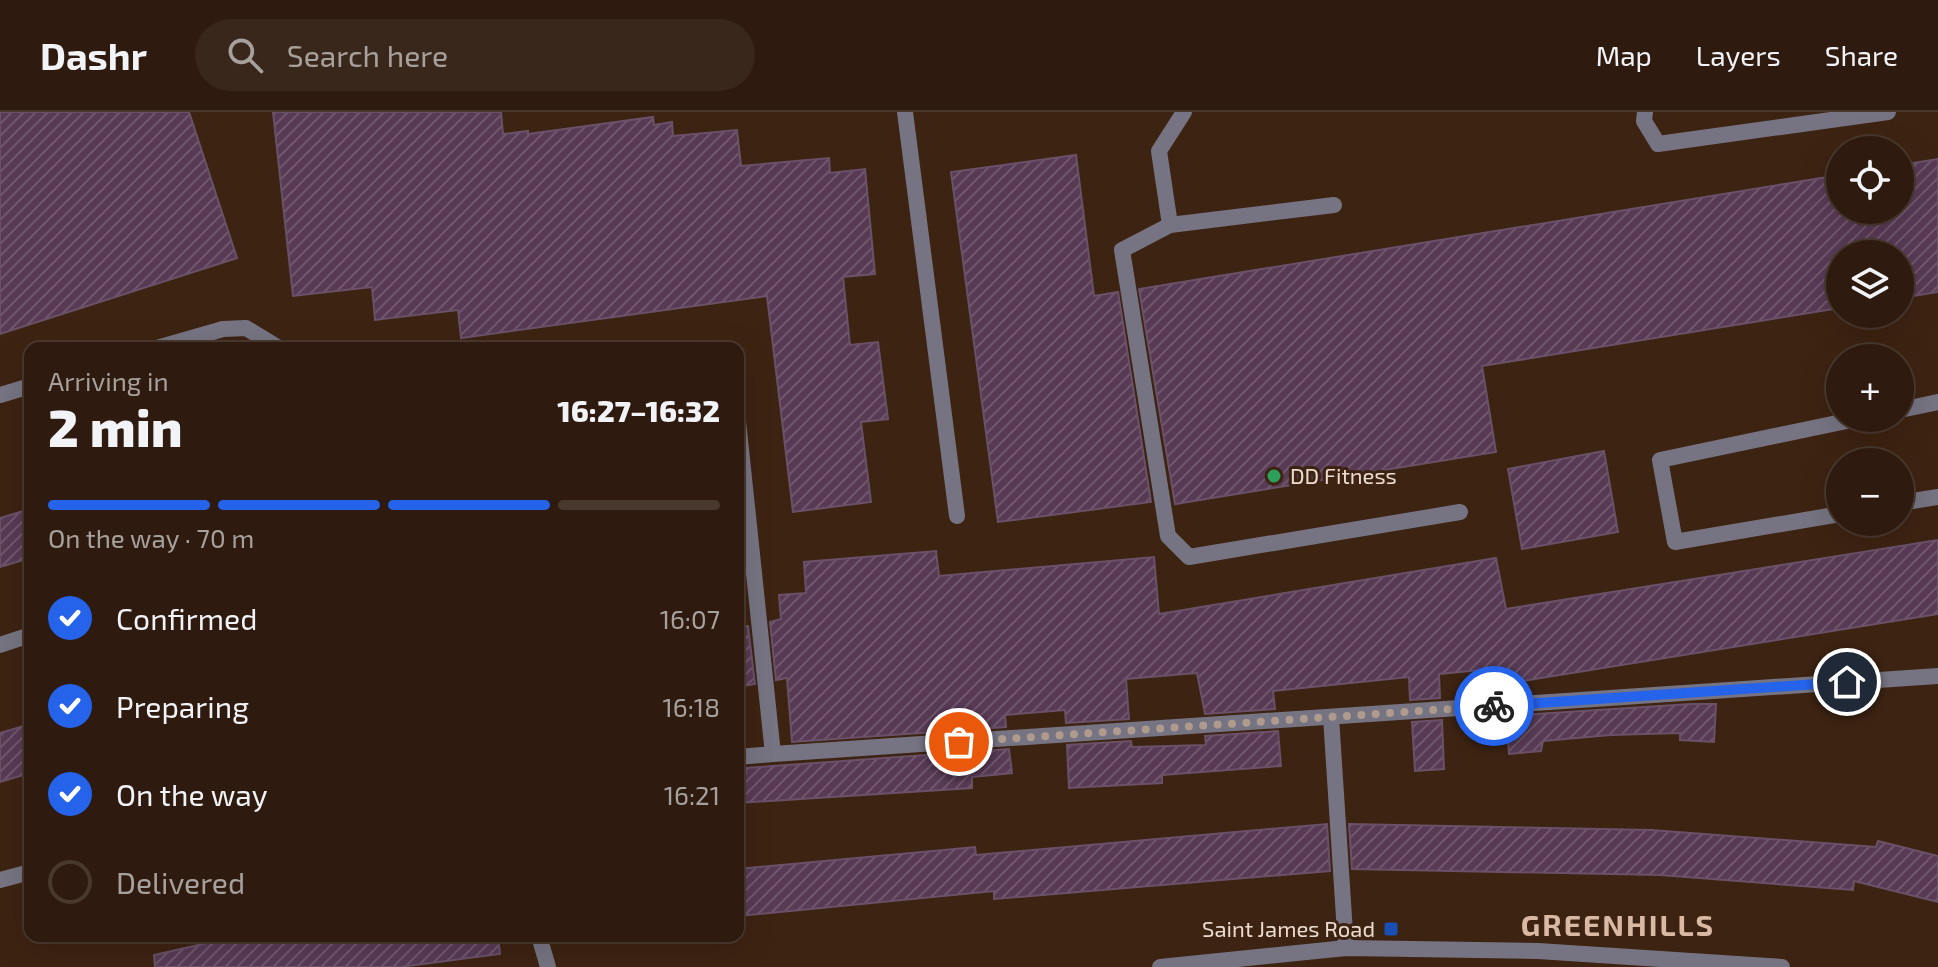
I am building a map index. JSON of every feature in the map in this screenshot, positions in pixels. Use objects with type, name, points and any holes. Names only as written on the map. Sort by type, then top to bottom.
[{"type":"street","points":[[905,112],[957,516]]},
{"type":"street","points":[[1170,225],[1159,151],[1184,112]]},
{"type":"street","points":[[1645,112],[1644,121],[1658,144],[1888,112]]},
{"type":"street","points":[[1334,205],[1170,225],[1122,250],[1168,536],[1189,557],[1460,512]]},
{"type":"street","points":[[178,342],[223,329],[246,328],[269,342]]},
{"type":"street","points":[[0,395],[24,388]]},
{"type":"street","points":[[1914,407],[1938,402]]},
{"type":"street","points":[[1826,425],[1660,460],[1675,542],[1826,516]]},
{"type":"street","points":[[744,478],[773,754]]},
{"type":"street","points":[[1914,501],[1938,497]]},
{"type":"street","points":[[0,645],[24,637]]},
{"type":"street","points":[[744,756],[1938,676]]},
{"type":"street","points":[[1331,717],[1346,948]]},
{"type":"street","points":[[0,880],[24,874]]},
{"type":"street","points":[[541,942],[548,967]]},
{"type":"street","points":[[1160,967],[1346,948],[1538,951],[1782,967]]},
{"type":"building","points":[[0,112],[189,112],[237,258],[0,334]]},
{"type":"building","points":[[273,112],[501,112],[503,134],[528,131],[528,134],[653,117],[654,125],[672,122],[673,136],[737,130],[741,166],[829,158],[830,173],[865,169],[875,274],[843,277],[850,345],[878,342],[888,419],[861,422],[871,502],[793,512],[767,296],[461,338],[458,310],[375,320],[372,287],[293,296]]},
{"type":"building","points":[[1076,155],[1094,296],[1118,292],[1151,502],[998,522],[951,172]]},
{"type":"building","points":[[1938,159],[1938,292],[1914,296],[1914,240],[1826,240],[1826,310],[1482,366],[1496,452],[1175,504],[1139,289],[1826,177],[1826,224],[1914,224],[1914,163]]},
{"type":"building","points":[[1604,451],[1618,532],[1522,549],[1508,469]]},
{"type":"building","points":[[24,511],[24,560],[0,567],[0,518]]},
{"type":"building","points":[[1938,540],[1938,614],[1504,684],[1502,668],[1439,674],[1440,698],[1410,700],[1409,677],[1273,691],[1275,709],[1205,714],[1197,673],[1126,679],[1129,719],[1066,723],[1065,710],[1005,715],[1006,727],[792,742],[787,678],[776,680],[770,622],[781,619],[779,595],[806,593],[804,562],[936,551],[939,576],[1154,557],[1159,614],[1496,558],[1506,609]]},
{"type":"building","points":[[744,626],[748,626],[755,684],[744,686]]},
{"type":"building","points":[[1716,704],[1714,742],[1680,740],[1680,733],[1611,735],[1543,741],[1541,751],[1509,754],[1506,716]]},
{"type":"building","points":[[1442,720],[1444,769],[1415,771],[1412,722]]},
{"type":"building","points":[[24,726],[24,775],[0,782],[0,733]]},
{"type":"building","points":[[1278,731],[1281,766],[1162,775],[1162,783],[1069,788],[1067,745],[1131,741],[1132,747],[1206,745],[1205,736]]},
{"type":"building","points":[[1009,749],[1012,773],[972,777],[972,788],[744,803],[746,768]]},
{"type":"building","points":[[1327,824],[1330,871],[994,899],[994,891],[744,915],[744,868],[975,847],[976,855]]},
{"type":"building","points":[[1349,824],[1651,830],[1876,847],[1878,841],[1938,856],[1938,902],[1854,881],[1853,890],[1660,875],[1352,869]]},
{"type":"building","points":[[211,942],[499,942],[500,954],[400,967],[155,967],[154,955]]},
{"type":"way so far","points":[[959,742],[1494,706]]},
{"type":"place","name":"DD Fitness","points":[[1274,476]]},
{"type":"place","name":"Saint James Road","points":[[1391,929]]},
{"type":"district","name":"GREENHILLS","points":[[1618,926]]},
{"type":"route","points":[[1494,706],[1847,682]]}]
